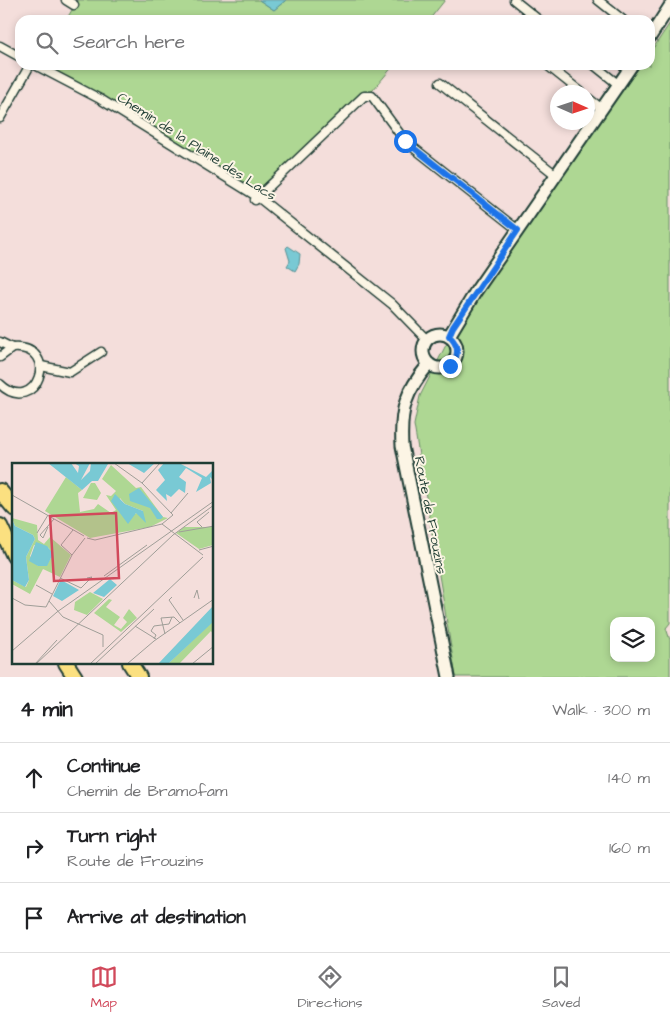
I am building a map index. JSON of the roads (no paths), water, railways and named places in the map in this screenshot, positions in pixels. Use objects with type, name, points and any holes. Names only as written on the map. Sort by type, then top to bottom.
[{"type":"highway","points":[[0,490],[12,505]]},
{"type":"highway","points":[[0,526],[12,552]]},
{"type":"highway","points":[[67,664],[74,677]]},
{"type":"highway","points":[[131,664],[139,677]]},
{"type":"main road","points":[[655,29],[670,6]]},
{"type":"main road","points":[[449,336],[476,291],[629,70]]},
{"type":"main road","points":[[437,334],[449,336],[456,345],[457,356],[450,366],[439,369],[429,364],[423,355],[427,340],[437,334]]},
{"type":"main road","name":"Route de Frouzins","points":[[429,364],[410,387],[405,400],[402,415],[402,446],[449,677]]},
{"type":"street","points":[[66,0],[74,5]]},
{"type":"street","points":[[514,0],[533,15]]},
{"type":"street","points":[[598,0],[617,15]]},
{"type":"street","points":[[0,46],[15,54]]},
{"type":"street","points":[[0,118],[27,70]]},
{"type":"street","name":"Chemin de la Plaine des Lacs","points":[[45,70],[100,99],[257,199],[392,304],[427,340]]},
{"type":"street","points":[[553,70],[572,85]]},
{"type":"street","points":[[600,70],[619,85]]},
{"type":"street","points":[[440,83],[556,175]]},
{"type":"street","points":[[257,199],[364,96],[372,96],[405,141],[518,230]]},
{"type":"street","points":[[595,104],[602,109]]},
{"type":"street","points":[[0,342],[12,348],[28,350],[37,358],[41,374],[35,386],[24,392],[12,392],[0,384]]},
{"type":"street","points":[[0,357],[12,348]]},
{"type":"street","points":[[40,366],[70,372],[101,352]]},
{"type":"water","points":[[259,0],[286,0],[274,10]]},
{"type":"water","points":[[288,246],[300,254],[299,264],[295,271],[287,266],[290,261],[286,248]]}]
